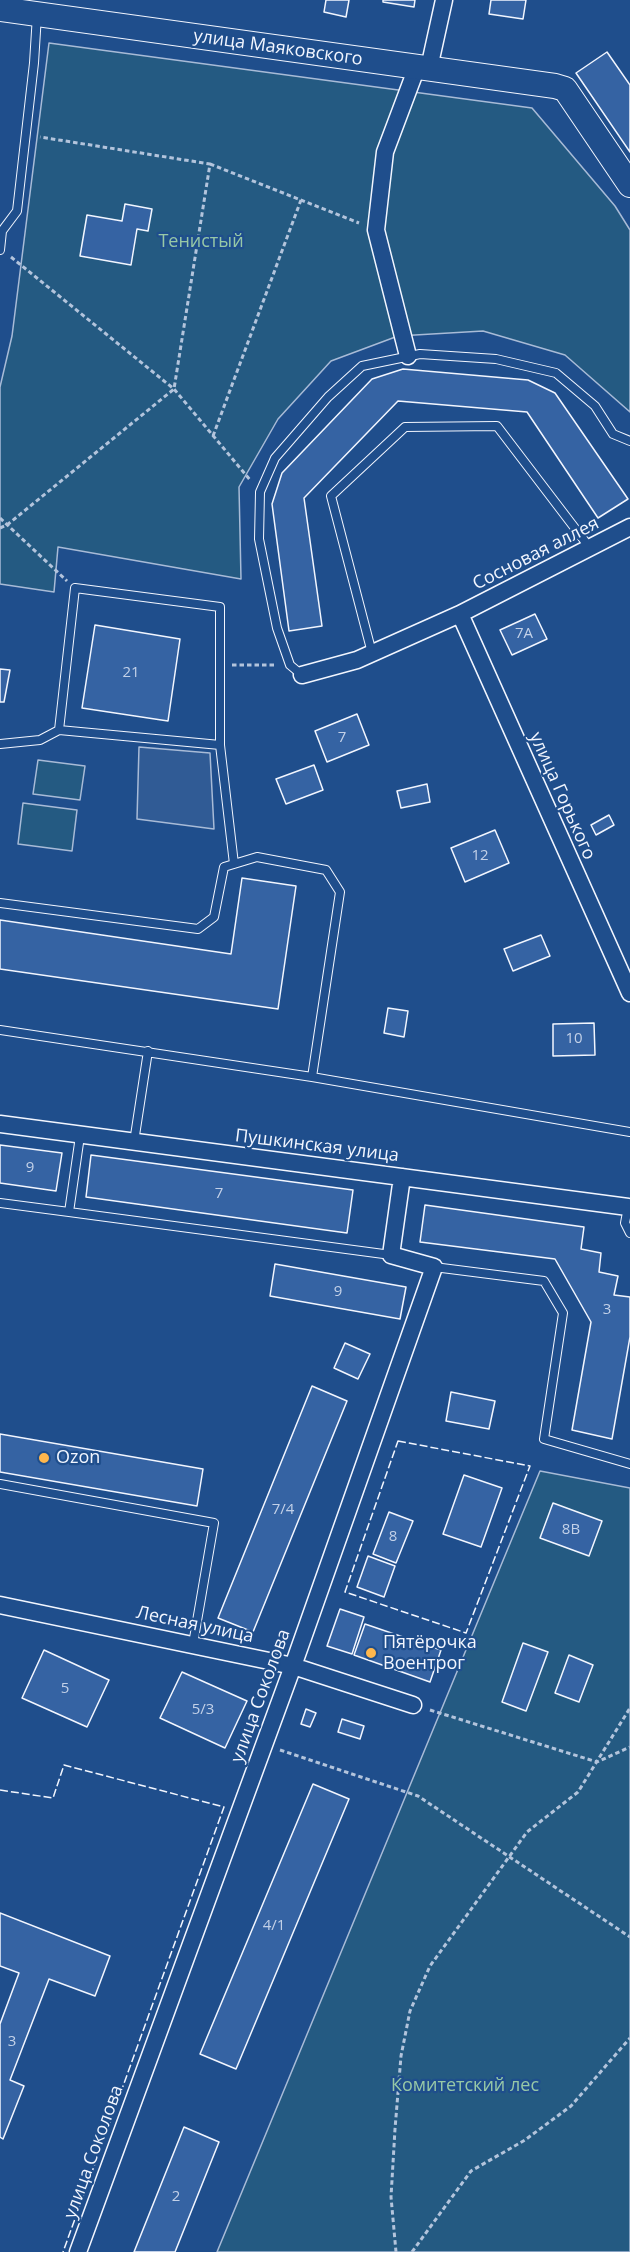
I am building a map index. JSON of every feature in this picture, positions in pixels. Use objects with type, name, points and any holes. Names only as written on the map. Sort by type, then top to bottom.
[{"type":"street","points":[[408,356],[376,230],[385,152],[423,68],[444,0]]},
{"type":"street","name":"улица Маяковского","points":[[0,9],[555,86],[565,89],[630,185]]},
{"type":"street","name":"Сосновая аллея","points":[[296,670],[321,672],[372,653],[460,614],[630,527]]},
{"type":"street","name":"улица Горького","points":[[460,614],[630,993]]},
{"type":"street","name":"Пушкинская улица","points":[[0,1124],[628,1207]]},
{"type":"street","points":[[402,1177],[391,1255],[434,1267]]},
{"type":"street","name":"улица Соколова","points":[[78,2252],[293,1666],[434,1267]]},
{"type":"street","name":"Лесная улица","points":[[0,1605],[293,1666],[413,1705]]},
{"type":"lane","points":[[0,249],[1,231],[17,211],[34,63],[37,14]]},
{"type":"lane","points":[[296,670],[277,628],[259,539],[260,492],[276,458],[328,397],[362,366],[420,354],[496,359],[556,373],[595,406],[613,434],[630,441]]},
{"type":"lane","points":[[372,653],[331,496],[405,427],[497,426],[590,548]]},
{"type":"lane","points":[[59,730],[75,588],[220,607],[220,744],[234,864]]},
{"type":"lane","points":[[0,744],[40,740],[59,730],[220,744]]},
{"type":"lane","points":[[0,903],[198,929],[214,917],[224,867],[257,857],[326,870],[340,892],[312,1077]]},
{"type":"lane","points":[[0,1030],[312,1077],[630,1132]]},
{"type":"lane","points":[[134,1142],[147,1051]]},
{"type":"lane","points":[[69,1212],[80,1136]]},
{"type":"lane","points":[[0,1203],[391,1255]]},
{"type":"lane","points":[[628,1207],[625,1223],[630,1233]]},
{"type":"lane","points":[[434,1267],[544,1281],[563,1313],[544,1439],[630,1464]]},
{"type":"lane","points":[[0,1484],[214,1523],[193,1644]]},
{"type":"path","points":[[26,134],[210,164],[376,230]]},
{"type":"path","points":[[0,528],[7,525],[174,389],[210,164]]},
{"type":"path","points":[[213,436],[301,200]]},
{"type":"path","points":[[0,249],[174,389],[260,492]]},
{"type":"path","points":[[0,518],[75,588]]},
{"type":"path","points":[[220,664],[296,670]]},
{"type":"path","points":[[413,1705],[597,1762],[630,1747]]},
{"type":"path","points":[[396,2252],[391,2197],[402,2056],[410,2011],[430,1966],[508,1858],[527,1832],[578,1792],[630,1708]]},
{"type":"path","points":[[264,1745],[418,1796],[630,1937]]},
{"type":"path","points":[[412,2252],[471,2171],[525,2140],[571,2106],[630,2038]]},
{"type":"green space","name":"Тенистый","points":[[49,43],[532,108],[615,206],[630,230],[630,412],[565,355],[483,331],[398,336],[331,361],[278,419],[239,487],[241,579],[58,547],[54,592],[0,584],[0,387],[12,336]]},
{"type":"green space","points":[[38,760],[85,766],[80,800],[33,794]]},
{"type":"green space","points":[[23,803],[77,810],[72,851],[18,844]]},
{"type":"green space","name":"Комитетский лес","points":[[540,1471],[630,1488],[630,2252],[217,2252]]},
{"type":"shaded area","points":[[139,747],[210,753],[214,829],[137,819]]},
{"type":"building","points":[[326,0],[349,0],[346,17],[324,12]]},
{"type":"building","points":[[383,0],[415,0],[414,7],[383,2]]},
{"type":"building","points":[[491,0],[526,0],[523,19],[489,14]]},
{"type":"building","points":[[607,52],[630,85],[630,152],[576,73]]},
{"type":"building","points":[[125,204],[152,209],[148,231],[137,229],[131,265],[80,256],[87,215],[122,221]]},
{"type":"building","points":[[403,369],[528,380],[555,393],[628,499],[598,518],[527,412],[398,401],[304,498],[322,626],[289,631],[272,504],[282,473],[372,379]]},
{"type":"building","points":[[535,614],[547,639],[512,655],[500,630]]},
{"type":"building","points":[[95,625],[180,639],[168,721],[82,708]]},
{"type":"building","points":[[0,669],[10,670],[4,702],[0,702]]},
{"type":"building","points":[[357,714],[369,745],[327,762],[315,731]]},
{"type":"building","points":[[314,765],[323,790],[286,804],[276,779]]},
{"type":"building","points":[[427,784],[430,802],[401,808],[397,791]]},
{"type":"building","points":[[609,815],[614,825],[596,835],[591,825]]},
{"type":"building","points":[[495,830],[509,863],[465,882],[451,848]]},
{"type":"building","points":[[242,878],[296,886],[278,1009],[0,969],[0,920],[231,954]]},
{"type":"building","points":[[541,935],[550,956],[513,971],[504,949]]},
{"type":"building","points":[[388,1008],[408,1011],[404,1037],[384,1033]]},
{"type":"building","points":[[594,1023],[595,1055],[553,1056],[553,1024]]},
{"type":"building","points":[[0,1145],[62,1153],[56,1191],[0,1183]]},
{"type":"building","points":[[91,1155],[353,1190],[347,1233],[86,1197]]},
{"type":"building","points":[[425,1205],[584,1227],[581,1249],[601,1253],[599,1272],[618,1276],[614,1295],[630,1297],[630,1337],[612,1439],[572,1430],[591,1322],[555,1259],[420,1242]]},
{"type":"building","points":[[275,1264],[406,1287],[400,1319],[270,1296]]},
{"type":"building","points":[[345,1343],[370,1354],[358,1379],[334,1368]]},
{"type":"building","points":[[312,1386],[347,1401],[253,1632],[218,1618]]},
{"type":"building","points":[[451,1392],[495,1401],[489,1429],[446,1421]]},
{"type":"building","points":[[0,1434],[203,1469],[197,1506],[0,1472]]},
{"type":"building","points":[[464,1475],[502,1488],[481,1547],[443,1534]]},
{"type":"building","points":[[553,1503],[602,1521],[589,1556],[540,1538]]},
{"type":"building","points":[[389,1512],[413,1521],[396,1563],[373,1554]]},
{"type":"building","points":[[368,1556],[395,1566],[384,1597],[357,1587]]},
{"type":"building","points":[[340,1609],[364,1617],[352,1654],[327,1646]]},
{"type":"building","points":[[365,1624],[441,1650],[430,1682],[354,1655]]},
{"type":"building","points":[[523,1643],[548,1652],[526,1711],[502,1702]]},
{"type":"building","points":[[44,1650],[109,1680],[87,1727],[22,1698]]},
{"type":"building","points":[[569,1655],[593,1665],[579,1702],[555,1693]]},
{"type":"building","points":[[182,1672],[247,1701],[225,1748],[160,1718]]},
{"type":"building","points":[[306,1709],[316,1713],[310,1727],[301,1724]]},
{"type":"building","points":[[342,1719],[364,1726],[360,1739],[338,1732]]},
{"type":"building","points":[[313,1784],[349,1799],[236,2069],[200,2054]]},
{"type":"building","points":[[0,1913],[110,1956],[95,1996],[49,1979],[10,2080],[24,2086],[3,2139],[0,2137],[0,2024],[19,1973],[0,1966]]},
{"type":"building","points":[[184,2127],[219,2142],[175,2252],[134,2252]]},
{"type":"fence","points":[[398,1441],[530,1466],[466,1633],[345,1592],[398,1441]]},
{"type":"fence","points":[[0,1790],[53,1798],[64,1765],[224,1807],[63,2252]]},
{"type":"place","name":"Ozon","points":[[44,1458]]},
{"type":"place","name":"Пятёрочка Воентрог","points":[[371,1653]]}]
